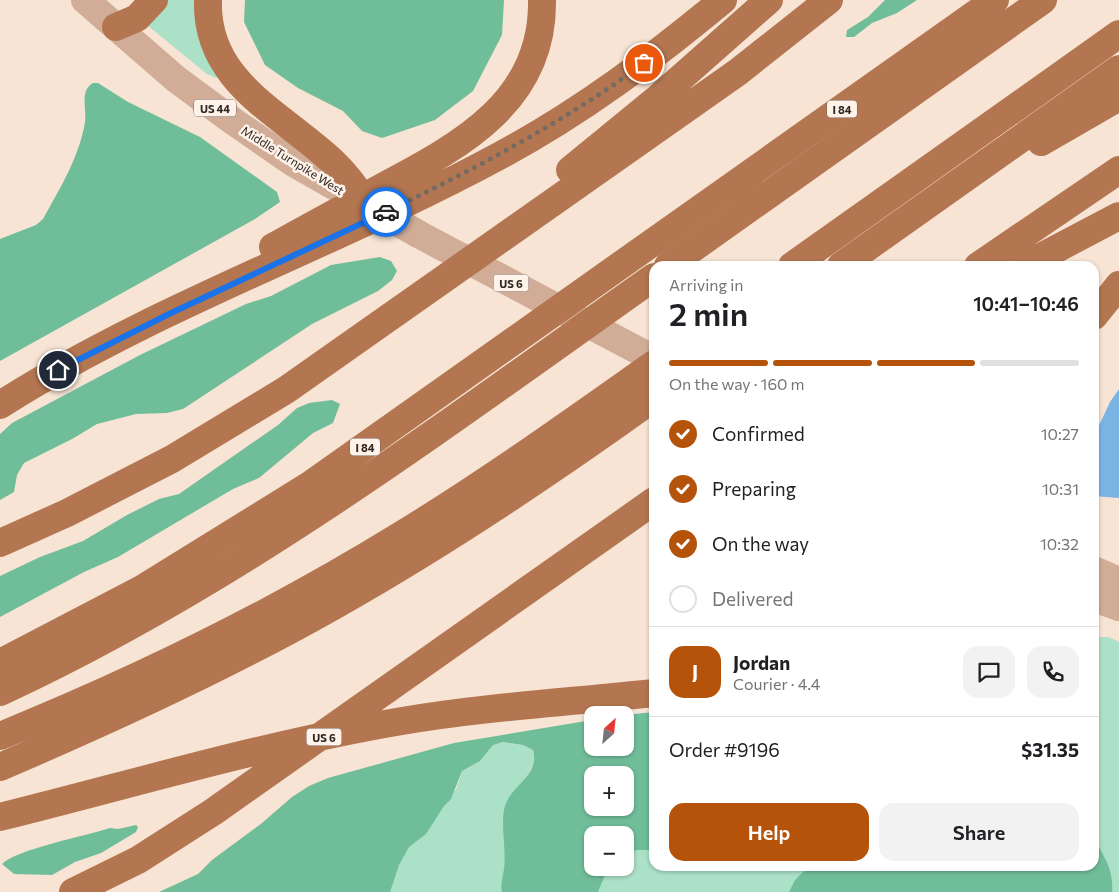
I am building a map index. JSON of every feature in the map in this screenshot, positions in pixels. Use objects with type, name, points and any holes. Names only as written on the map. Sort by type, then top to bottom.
[{"type":"highway","points":[[116,27],[125,0]]},
{"type":"highway","points":[[116,27],[137,18],[154,0]]},
{"type":"highway","name":"US 6","points":[[208,0],[209,19],[214,43],[235,78],[330,174],[368,206]]},
{"type":"highway","points":[[82,357],[97,343],[121,328],[440,156],[470,136],[504,105],[525,74],[537,43],[542,0]]},
{"type":"highway","points":[[0,405],[82,357],[187,305],[368,221],[506,152],[576,110],[628,75],[723,0]]},
{"type":"highway","points":[[438,285],[474,242],[598,147],[769,0]]},
{"type":"highway","points":[[0,543],[94,500],[208,438],[316,370],[730,78],[829,0]]},
{"type":"highway","name":"I 84","points":[[0,663],[142,589],[323,476],[980,8],[995,0]]},
{"type":"highway","points":[[675,261],[1043,0]]},
{"type":"highway","points":[[799,261],[1119,34]]},
{"type":"highway","points":[[848,261],[1119,69]]},
{"type":"highway","points":[[988,162],[1017,152],[1054,135],[1119,97]]},
{"type":"highway","points":[[985,261],[1119,170]]},
{"type":"highway","points":[[1034,261],[1119,216]]},
{"type":"highway","points":[[0,692],[128,627],[307,520],[649,281]]},
{"type":"highway","points":[[1099,310],[1119,285]]},
{"type":"highway","points":[[0,736],[73,706],[190,650],[345,568],[491,478],[649,367]]},
{"type":"highway","points":[[0,767],[188,683],[336,605],[502,504],[649,401]]},
{"type":"highway","points":[[73,892],[131,863],[175,837],[649,505]]},
{"type":"highway","name":"US 6","points":[[0,817],[236,758],[400,721],[458,713],[649,694]]},
{"type":"main road","name":"Middle Turnpike West","points":[[85,0],[202,99],[258,139],[330,174]]},
{"type":"main road","name":"US 6","points":[[368,206],[649,356]]},
{"type":"main road","points":[[1099,572],[1119,581]]},
{"type":"main road","points":[[1099,600],[1119,608]]},
{"type":"green space","points":[[165,0],[200,0],[218,76],[216,78],[207,74],[147,25]]},
{"type":"green space","points":[[245,0],[504,0],[502,35],[473,91],[435,120],[382,138],[362,131],[343,111],[298,88],[265,65],[244,22]]},
{"type":"green space","points":[[885,0],[917,0],[897,13],[872,23],[854,37],[846,37],[847,30],[868,17]]},
{"type":"green space","points":[[93,83],[98,83],[128,102],[200,137],[277,192],[280,202],[255,219],[0,361],[0,239],[36,225],[43,219],[74,160],[85,122],[85,95],[89,86]]},
{"type":"green space","points":[[380,257],[391,261],[397,271],[392,280],[378,291],[312,324],[183,409],[167,413],[136,414],[97,424],[24,463],[17,475],[14,492],[0,500],[0,434],[12,423],[140,355],[246,304],[271,296],[331,265]]},
{"type":"green space","points":[[332,400],[340,404],[333,423],[313,433],[259,478],[233,489],[118,557],[84,572],[0,617],[0,576],[40,557],[83,541],[159,499],[179,494],[278,425],[297,408],[309,403]]},
{"type":"green space","points":[[1099,637],[1109,637],[1119,642],[1119,892],[219,892],[456,790],[462,771],[480,761],[493,745],[503,742],[523,745],[533,750],[533,765],[519,786],[584,806],[584,816],[634,816],[634,797],[649,780],[649,871],[1099,871]]},
{"type":"green space","points":[[649,712],[649,850],[634,852],[634,826],[584,826],[584,876],[605,876],[598,892],[502,892],[501,884],[505,861],[504,810],[510,796],[530,772],[534,758],[533,750],[523,745],[503,742],[493,745],[480,761],[462,771],[451,799],[444,806],[426,834],[409,847],[399,865],[390,892],[159,892],[198,874],[212,860],[262,823],[292,797],[309,786],[328,778],[454,743],[584,721],[584,756],[634,756],[634,714]]},
{"type":"green space","points":[[136,825],[138,827],[136,832],[101,853],[75,862],[52,875],[14,874],[2,864],[22,853],[53,843],[110,828],[118,829]]},
{"type":"green space","points":[[1099,847],[1110,869],[1112,892],[789,892],[795,880],[804,871],[1099,871]]},
{"type":"water","points":[[1119,389],[1119,498],[1099,496],[1099,425],[1110,402]]},
{"type":"way so far","points":[[386,212],[467,173],[554,125],[644,63]]},
{"type":"route","points":[[58,370],[169,314],[386,212]]}]
